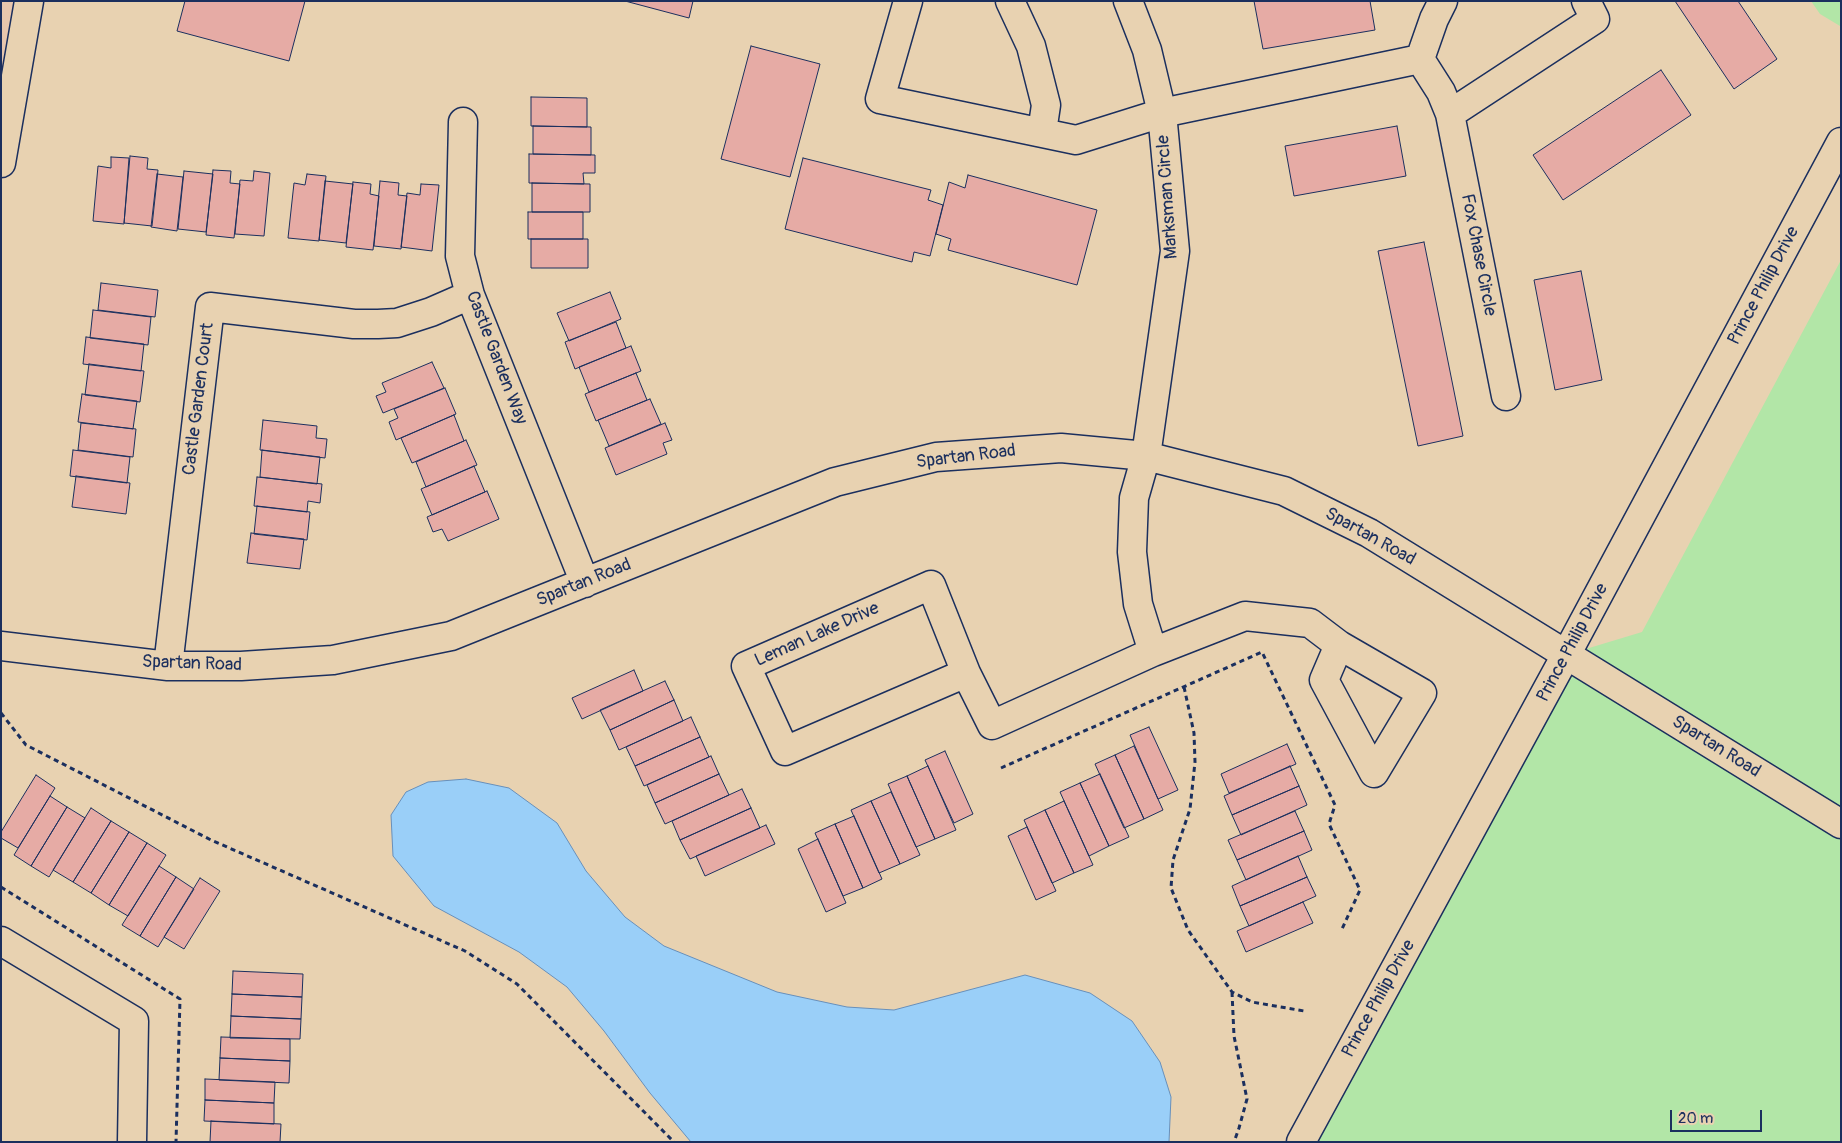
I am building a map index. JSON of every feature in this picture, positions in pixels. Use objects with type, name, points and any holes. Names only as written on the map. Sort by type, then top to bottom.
[{"type":"street","points":[[1,163],[29,1]]},
{"type":"street","points":[[908,1],[880,99],[1076,140],[1162,113],[1420,59],[1434,19],[1443,1]]},
{"type":"street","points":[[1010,1],[1031,46],[1044,96],[1046,105],[1042,132]]},
{"type":"street","name":"Marksman Circle","points":[[1128,1],[1148,50],[1162,113],[1175,251],[1146,456]]},
{"type":"street","points":[[1450,114],[1595,18],[1586,1]]},
{"type":"street","name":"Fox Chase Circle","points":[[1420,59],[1441,92],[1450,114],[1506,396]]},
{"type":"street","name":"Castle Garden Way","points":[[463,122],[460,256],[470,295],[585,583]]},
{"type":"street","name":"Prince Philip Drive","points":[[1302,1142],[1841,142]]},
{"type":"street","name":"Castle Garden Court","points":[[168,666],[210,307],[354,324],[378,324],[397,323],[470,295]]},
{"type":"street","name":"Spartan Road","points":[[1,646],[168,666],[241,666],[333,660],[451,636],[835,482],[936,457],[1061,448],[1146,456],[1284,491],[1369,533],[1841,824]]},
{"type":"street","points":[[1146,456],[1134,498],[1132,552],[1138,604],[1153,652]]},
{"type":"street","name":"Leman Lake Drive","points":[[966,673],[785,750],[746,666],[930,585],[966,673],[992,725],[1153,652],[1244,616],[1310,623],[1338,645]]},
{"type":"street","points":[[1,941],[134,1022],[132,1142]]},
{"type":"path","points":[[1001,768],[1262,652],[1335,805],[1328,824],[1360,890],[1342,929]]},
{"type":"path","points":[[1184,687],[1194,733],[1195,762],[1190,809],[1173,860],[1171,888],[1188,930],[1232,992],[1252,1002],[1304,1011]]},
{"type":"path","points":[[1,713],[26,745],[211,840],[465,951],[518,984],[674,1142]]},
{"type":"path","points":[[1232,992],[1234,1036],[1247,1099],[1240,1128],[1234,1142]]},
{"type":"shaded area","points":[[1,1],[29,1],[1,163]]},
{"type":"green space","points":[[1811,1],[1841,1],[1840,26],[1820,14]]},
{"type":"green space","points":[[1841,260],[1841,1142],[1301,1142],[1566,655],[1642,632]]},
{"type":"water","points":[[466,779],[509,788],[557,823],[586,871],[625,917],[664,946],[777,992],[847,1007],[894,1010],[1025,975],[1090,993],[1132,1021],[1160,1062],[1171,1097],[1169,1142],[691,1142],[567,987],[519,952],[434,906],[393,856],[391,815],[406,792],[428,782]]},
{"type":"building","points":[[185,1],[305,1],[289,61],[177,31]]},
{"type":"building","points":[[625,1],[693,1],[689,18]]},
{"type":"building","points":[[1254,1],[1370,1],[1375,30],[1263,49]]},
{"type":"building","points":[[1675,1],[1738,1],[1777,59],[1734,89]]},
{"type":"building","points":[[751,46],[820,64],[790,177],[721,159]]},
{"type":"building","points":[[1661,70],[1691,115],[1563,200],[1533,155]]},
{"type":"building","points":[[531,97],[587,98],[587,127],[531,126]]},
{"type":"building","points":[[533,126],[591,127],[591,155],[533,154]]},
{"type":"building","points":[[1397,126],[1406,176],[1294,196],[1285,146]]},
{"type":"building","points":[[529,154],[595,155],[595,173],[583,173],[584,184],[529,183]]},
{"type":"building","points":[[130,156],[148,158],[147,169],[158,170],[152,226],[124,223]]},
{"type":"building","points":[[111,157],[129,158],[124,224],[93,221],[98,166],[111,168]]},
{"type":"building","points":[[803,158],[931,190],[928,200],[943,205],[930,256],[914,252],[912,262],[785,229]]},
{"type":"building","points":[[213,170],[231,171],[230,183],[240,184],[234,238],[206,235]]},
{"type":"building","points":[[184,171],[213,174],[206,232],[178,229]]},
{"type":"building","points":[[254,171],[270,173],[264,236],[235,234],[240,180],[253,181]]},
{"type":"building","points":[[157,174],[183,177],[177,231],[151,227]]},
{"type":"building","points":[[307,174],[326,176],[319,241],[288,238],[294,183],[305,185]]},
{"type":"building","points":[[968,175],[1097,210],[1077,285],[948,250],[951,239],[936,234],[949,182],[965,188]]},
{"type":"building","points":[[325,181],[353,184],[346,243],[319,240]]},
{"type":"building","points":[[380,181],[399,183],[398,195],[407,196],[401,249],[374,246]]},
{"type":"building","points":[[353,182],[371,184],[370,194],[379,196],[373,250],[346,247]]},
{"type":"building","points":[[532,183],[590,184],[590,212],[532,212]]},
{"type":"building","points":[[421,184],[439,185],[432,251],[401,247],[407,193],[420,195]]},
{"type":"building","points":[[528,212],[583,212],[583,239],[528,239]]},
{"type":"building","points":[[531,239],[588,239],[588,268],[531,268]]},
{"type":"building","points":[[1424,242],[1463,436],[1418,446],[1378,251]]},
{"type":"building","points":[[1581,271],[1602,380],[1555,390],[1534,280]]},
{"type":"building","points":[[101,283],[158,290],[155,317],[98,310]]},
{"type":"building","points":[[610,292],[621,319],[569,341],[557,313]]},
{"type":"building","points":[[93,310],[151,317],[148,345],[90,338]]},
{"type":"building","points":[[616,322],[626,348],[575,369],[565,342]]},
{"type":"building","points":[[86,337],[144,344],[141,371],[83,364]]},
{"type":"building","points":[[631,346],[641,371],[589,392],[579,367]]},
{"type":"building","points":[[432,362],[444,388],[383,413],[376,396],[386,392],[382,383]]},
{"type":"building","points":[[89,364],[144,371],[140,402],[85,395]]},
{"type":"building","points":[[636,373],[647,400],[596,421],[585,394]]},
{"type":"building","points":[[445,388],[456,414],[396,440],[389,422],[398,418],[394,409]]},
{"type":"building","points":[[82,394],[137,401],[133,429],[78,422]]},
{"type":"building","points":[[650,399],[661,424],[609,446],[598,420]]},
{"type":"building","points":[[454,415],[464,441],[412,463],[401,438]]},
{"type":"building","points":[[263,420],[317,426],[316,438],[327,439],[325,458],[260,450]]},
{"type":"building","points":[[81,423],[136,429],[133,457],[78,450]]},
{"type":"building","points":[[665,423],[672,440],[663,443],[667,454],[616,475],[605,448]]},
{"type":"building","points":[[466,440],[477,465],[426,487],[416,462]]},
{"type":"building","points":[[73,450],[130,457],[127,483],[70,476]]},
{"type":"building","points":[[262,450],[320,457],[317,484],[260,477]]},
{"type":"building","points":[[474,466],[485,492],[432,515],[421,489]]},
{"type":"building","points":[[76,476],[130,483],[126,514],[72,507]]},
{"type":"building","points":[[257,477],[322,484],[320,503],[308,501],[307,512],[254,506]]},
{"type":"building","points":[[487,491],[499,519],[448,541],[442,529],[433,532],[427,517]]},
{"type":"building","points":[[257,506],[310,512],[307,540],[254,534]]},
{"type":"building","points":[[251,533],[304,539],[300,569],[247,563]]},
{"type":"building","points":[[634,670],[643,691],[582,719],[572,698]]},
{"type":"building","points":[[665,681],[674,700],[610,730],[600,710]]},
{"type":"building","points":[[674,700],[683,721],[619,750],[610,730]]},
{"type":"building","points":[[691,717],[700,737],[635,766],[626,747]]},
{"type":"building","points":[[1149,727],[1178,790],[1158,799],[1130,735]]},
{"type":"building","points":[[700,737],[709,757],[644,786],[635,766]]},
{"type":"building","points":[[1287,744],[1296,764],[1229,793],[1221,774]]},
{"type":"building","points":[[1134,746],[1163,810],[1144,819],[1115,755]]},
{"type":"building","points":[[945,751],[973,814],[954,823],[925,760]]},
{"type":"building","points":[[1115,755],[1144,819],[1124,828],[1095,764]]},
{"type":"building","points":[[711,756],[719,774],[655,803],[647,785]]},
{"type":"building","points":[[928,766],[956,830],[935,839],[907,776]]},
{"type":"building","points":[[1290,766],[1299,786],[1232,815],[1224,796]]},
{"type":"building","points":[[719,774],[729,795],[665,824],[655,803]]},
{"type":"building","points":[[1100,774],[1129,837],[1109,846],[1080,783]]},
{"type":"building","points":[[36,775],[55,788],[18,848],[1,838],[1,832]]},
{"type":"building","points":[[907,776],[935,839],[916,847],[888,784]]},
{"type":"building","points":[[1080,783],[1109,846],[1089,856],[1060,792]]},
{"type":"building","points":[[1299,786],[1307,805],[1241,835],[1232,815]]},
{"type":"building","points":[[742,789],[751,808],[680,840],[672,821]]},
{"type":"building","points":[[891,792],[920,855],[900,864],[871,801]]},
{"type":"building","points":[[50,796],[67,807],[31,866],[14,855]]},
{"type":"building","points":[[871,801],[900,864],[879,873],[851,810]]},
{"type":"building","points":[[1064,801],[1093,865],[1074,873],[1045,810]]},
{"type":"building","points":[[67,807],[85,818],[49,877],[31,866]]},
{"type":"building","points":[[91,808],[111,821],[73,882],[53,870]]},
{"type":"building","points":[[751,808],[760,828],[690,859],[680,840]]},
{"type":"building","points":[[1045,810],[1074,873],[1052,883],[1024,820]]},
{"type":"building","points":[[1295,811],[1304,831],[1237,860],[1228,840]]},
{"type":"building","points":[[854,816],[882,879],[863,888],[835,824]]},
{"type":"building","points":[[111,821],[129,832],[91,893],[73,882]]},
{"type":"building","points":[[835,824],[863,888],[843,896],[815,833]]},
{"type":"building","points":[[766,825],[775,844],[705,876],[696,856]]},
{"type":"building","points":[[1027,827],[1056,891],[1036,900],[1008,836]]},
{"type":"building","points":[[1304,831],[1312,850],[1246,880],[1237,860]]},
{"type":"building","points":[[129,832],[147,843],[109,905],[91,893]]},
{"type":"building","points":[[818,839],[846,903],[826,912],[798,849]]},
{"type":"building","points":[[147,843],[166,855],[128,916],[109,905]]},
{"type":"building","points":[[1298,856],[1307,877],[1240,906],[1232,886]]},
{"type":"building","points":[[159,866],[176,877],[140,936],[122,925]]},
{"type":"building","points":[[176,877],[194,889],[158,947],[140,936]]},
{"type":"building","points":[[1307,877],[1316,896],[1249,926],[1240,906]]},
{"type":"building","points":[[200,878],[220,891],[184,949],[164,937]]},
{"type":"building","points":[[1303,902],[1313,923],[1246,952],[1237,931]]},
{"type":"building","points":[[233,971],[303,974],[302,997],[232,994]]},
{"type":"building","points":[[232,994],[302,997],[301,1019],[231,1016]]},
{"type":"building","points":[[231,1016],[301,1019],[300,1039],[230,1038]]},
{"type":"building","points":[[221,1037],[290,1039],[290,1061],[220,1058]]},
{"type":"building","points":[[220,1058],[290,1061],[289,1083],[219,1080]]},
{"type":"building","points":[[205,1079],[275,1082],[274,1103],[205,1100]]},
{"type":"building","points":[[205,1100],[274,1103],[274,1124],[204,1121]]},
{"type":"building","points":[[211,1121],[281,1124],[280,1142],[210,1142]]}]
